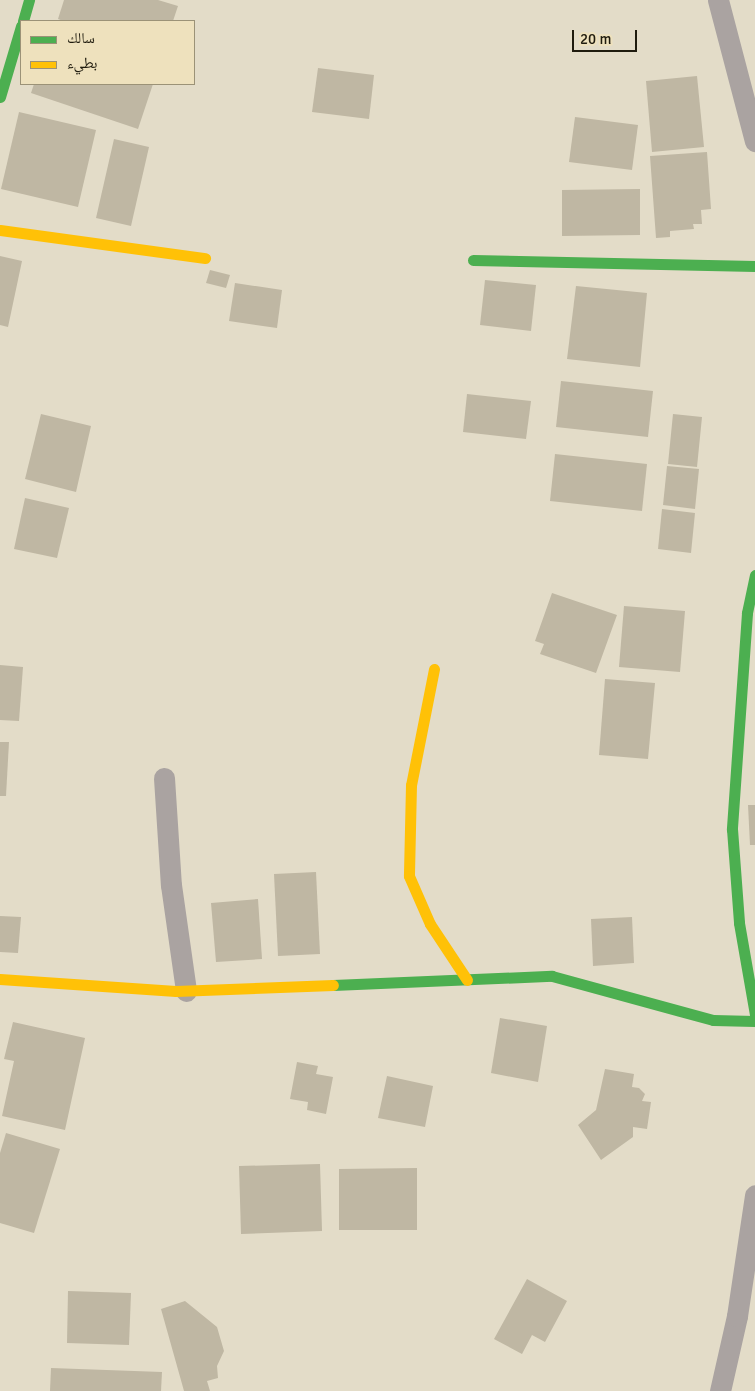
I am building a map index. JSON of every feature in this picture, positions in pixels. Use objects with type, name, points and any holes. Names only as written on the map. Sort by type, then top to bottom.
[{"type":"street","points":[[23,20],[29,0]]},
{"type":"street","points":[[718,0],[755,141]]},
{"type":"street","points":[[0,97],[20,29]]},
{"type":"street","points":[[0,230],[205,258]]},
{"type":"street","points":[[472,260],[755,266]]},
{"type":"street","points":[[755,575],[746,612],[732,829],[739,923],[755,1015]]},
{"type":"street","points":[[434,669],[411,784],[409,876],[430,924],[467,980]]},
{"type":"street","points":[[164,778],[171,885],[186,991]]},
{"type":"street","points":[[0,979],[186,991],[552,976],[713,1020],[755,1022]]},
{"type":"street","points":[[720,1391],[737,1316],[755,1195]]},
{"type":"building","points":[[64,0],[158,0],[178,6],[173,20],[58,19]]},
{"type":"building","points":[[318,68],[374,75],[369,119],[312,112]]},
{"type":"building","points":[[697,76],[704,147],[652,152],[646,81]]},
{"type":"building","points":[[34,85],[153,85],[138,129],[31,93]]},
{"type":"building","points":[[19,112],[96,130],[78,207],[1,189]]},
{"type":"building","points":[[575,117],[638,125],[632,170],[569,162]]},
{"type":"building","points":[[114,139],[149,147],[131,226],[96,218]]},
{"type":"building","points":[[707,152],[711,209],[701,210],[702,224],[693,224],[694,229],[670,231],[670,237],[656,238],[650,156]]},
{"type":"building","points":[[640,189],[640,235],[562,236],[562,190]]},
{"type":"building","points":[[0,256],[22,261],[8,327],[0,325]]},
{"type":"building","points":[[210,270],[230,275],[226,288],[206,283]]},
{"type":"building","points":[[485,280],[536,285],[531,331],[480,325]]},
{"type":"building","points":[[235,283],[282,290],[277,328],[229,321]]},
{"type":"building","points":[[576,286],[647,293],[640,367],[567,359]]},
{"type":"building","points":[[561,381],[653,391],[648,437],[556,427]]},
{"type":"building","points":[[467,394],[531,401],[526,439],[463,432]]},
{"type":"building","points":[[41,414],[91,426],[76,492],[25,479]]},
{"type":"building","points":[[673,414],[702,417],[697,467],[668,464]]},
{"type":"building","points":[[555,454],[647,464],[642,511],[550,501]]},
{"type":"building","points":[[667,466],[699,469],[695,509],[663,505]]},
{"type":"building","points":[[25,498],[69,508],[57,558],[14,549]]},
{"type":"building","points":[[662,509],[695,513],[691,553],[658,549]]},
{"type":"building","points":[[552,593],[617,615],[596,673],[540,654],[544,644],[535,641]]},
{"type":"building","points":[[624,606],[685,611],[680,672],[619,667]]},
{"type":"building","points":[[0,665],[23,667],[19,721],[0,720]]},
{"type":"building","points":[[605,679],[655,683],[648,759],[599,755]]},
{"type":"building","points":[[0,742],[9,742],[6,796],[0,796]]},
{"type":"building","points":[[748,805],[755,805],[755,845],[750,845]]},
{"type":"building","points":[[316,872],[320,954],[278,956],[274,874]]},
{"type":"building","points":[[258,899],[262,959],[216,962],[211,903]]},
{"type":"building","points":[[0,916],[21,917],[18,953],[0,952]]},
{"type":"building","points":[[632,917],[634,963],[593,966],[591,919]]},
{"type":"building","points":[[500,1018],[547,1026],[538,1082],[491,1073]]},
{"type":"building","points":[[13,1022],[85,1038],[65,1130],[2,1116],[14,1061],[4,1059]]},
{"type":"building","points":[[297,1062],[318,1066],[316,1074],[333,1077],[326,1114],[307,1110],[308,1102],[290,1099]]},
{"type":"building","points":[[605,1069],[634,1074],[632,1087],[639,1088],[645,1094],[642,1101],[651,1102],[647,1129],[633,1127],[633,1137],[601,1160],[578,1125],[596,1110]]},
{"type":"building","points":[[387,1076],[433,1086],[425,1127],[378,1118]]},
{"type":"building","points":[[6,1133],[60,1149],[34,1233],[0,1223],[0,1153]]},
{"type":"building","points":[[320,1164],[322,1231],[241,1234],[239,1166]]},
{"type":"building","points":[[417,1168],[417,1230],[339,1230],[339,1169]]},
{"type":"building","points":[[527,1279],[567,1301],[545,1342],[532,1335],[522,1354],[494,1339]]},
{"type":"building","points":[[68,1291],[131,1293],[129,1345],[67,1343]]},
{"type":"building","points":[[185,1301],[217,1327],[224,1351],[217,1366],[218,1378],[207,1381],[210,1391],[184,1391],[161,1309]]},
{"type":"building","points":[[51,1368],[162,1372],[161,1391],[50,1391]]},
{"type":"traffic: fast","points":[[23,20],[29,0]]},
{"type":"traffic: fast","points":[[0,97],[20,29]]},
{"type":"traffic: fast","points":[[473,260],[755,266]]},
{"type":"traffic: fast","points":[[755,575],[747,613],[732,829],[739,923],[755,1015]]},
{"type":"traffic: fast","points":[[333,985],[552,976],[713,1020],[755,1021]]},
{"type":"traffic: slow","points":[[0,230],[205,258]]},
{"type":"traffic: slow","points":[[434,669],[411,785],[409,876],[430,924],[467,980]]},
{"type":"traffic: slow","points":[[0,979],[176,991],[333,985]]}]
